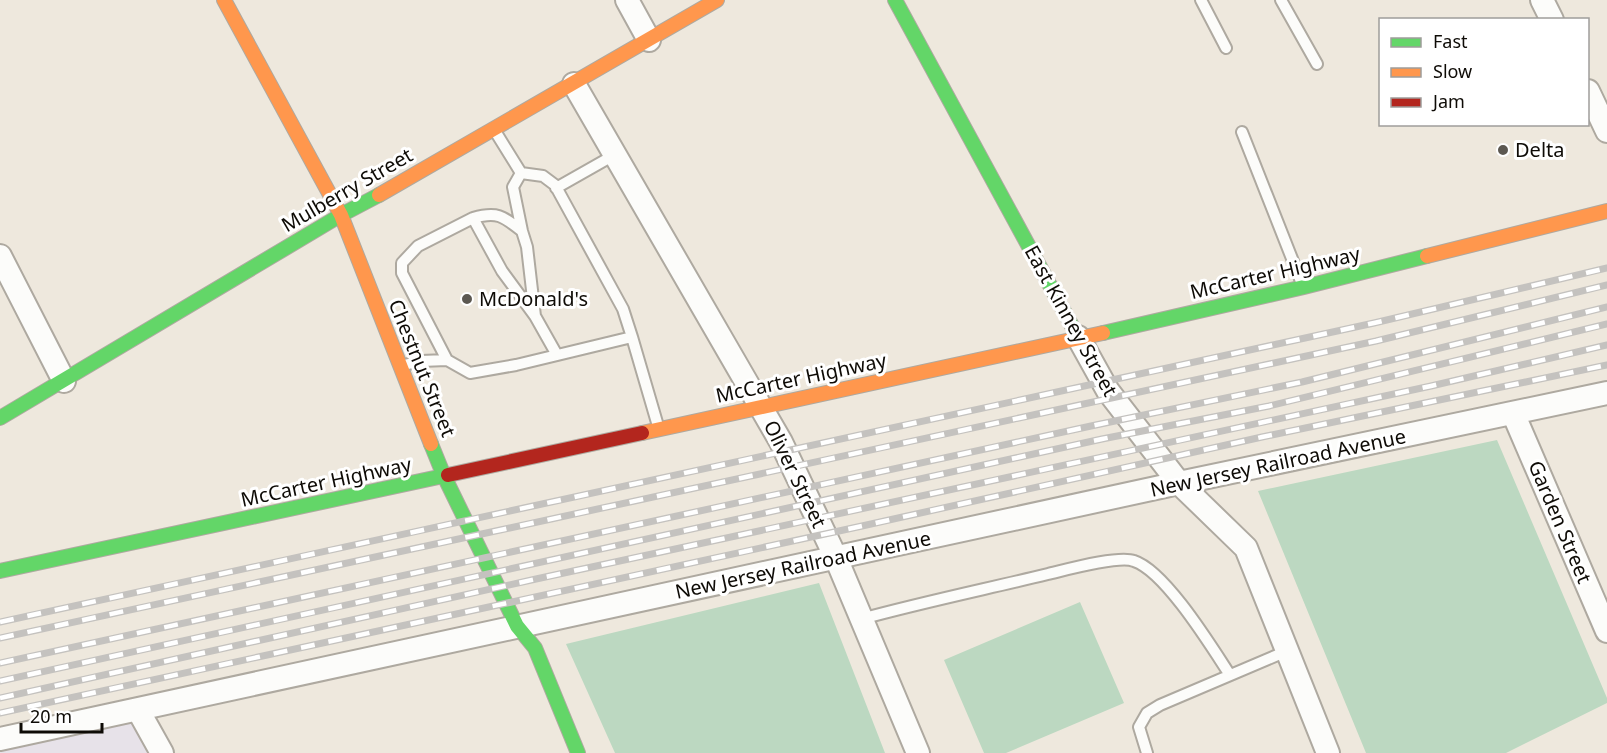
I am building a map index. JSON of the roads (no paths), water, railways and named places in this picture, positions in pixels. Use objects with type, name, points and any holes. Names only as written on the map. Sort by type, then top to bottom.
[{"type":"street","name":"Chestnut Street","points":[[224,0],[341,215],[444,476],[517,626],[535,648],[578,753]]},
{"type":"street","points":[[627,0],[649,40]]},
{"type":"street","name":"Mulberry Street","points":[[0,418],[341,215],[574,84],[717,0]]},
{"type":"street","name":"East Kinney Street","points":[[895,0],[1108,391],[1179,483],[1246,548],[1328,753]]},
{"type":"street","points":[[1542,0],[1551,18]]},
{"type":"street","name":"Oliver Street","points":[[574,84],[782,442],[836,558],[918,753]]},
{"type":"street","points":[[1596,98],[1607,131]]},
{"type":"street","name":"McCarter Highway","points":[[0,571],[1304,287],[1607,210]]},
{"type":"street","points":[[0,256],[63,381]]},
{"type":"street","name":"New Jersey Railroad Avenue","points":[[0,739],[1179,483],[1607,393]]},
{"type":"street","name":"Garden Street","points":[[1513,413],[1607,632]]},
{"type":"street","points":[[138,710],[162,753]]},
{"type":"lane","points":[[1201,0],[1226,48]]},
{"type":"lane","points":[[1281,0],[1317,64]]},
{"type":"lane","points":[[494,128],[521,173]]},
{"type":"lane","points":[[1242,132],[1304,287]]},
{"type":"lane","points":[[556,189],[616,154]]},
{"type":"lane","points":[[521,173],[543,176],[556,189],[623,309],[659,429]]},
{"type":"lane","points":[[521,173],[513,187],[527,247],[535,316]]},
{"type":"lane","points":[[522,231],[504,217],[489,213],[473,218],[418,246],[402,263],[402,273],[447,360],[470,374],[632,338]]},
{"type":"lane","points":[[473,218],[502,271],[535,316],[556,355]]},
{"type":"lane","points":[[401,366],[421,361],[447,360]]},
{"type":"lane","points":[[861,620],[898,609],[1096,563],[1131,559],[1147,567],[1177,599],[1203,633],[1230,675]]},
{"type":"lane","points":[[1147,753],[1139,726],[1147,712],[1287,651]]},
{"type":"railway","points":[[0,622],[1374,323],[1607,268]]},
{"type":"railway","points":[[0,638],[1376,341],[1607,285]]},
{"type":"railway","points":[[0,663],[1302,382],[1607,307]]},
{"type":"railway","points":[[0,681],[1102,439],[1269,406],[1607,324]]},
{"type":"railway","points":[[0,698],[536,579],[1431,386],[1607,345]]},
{"type":"railway","points":[[0,713],[1262,437],[1607,365]]},
{"type":"place","name":"Delta","points":[[1503,150]]},
{"type":"place","name":"McDonald's","points":[[467,299]]}]
